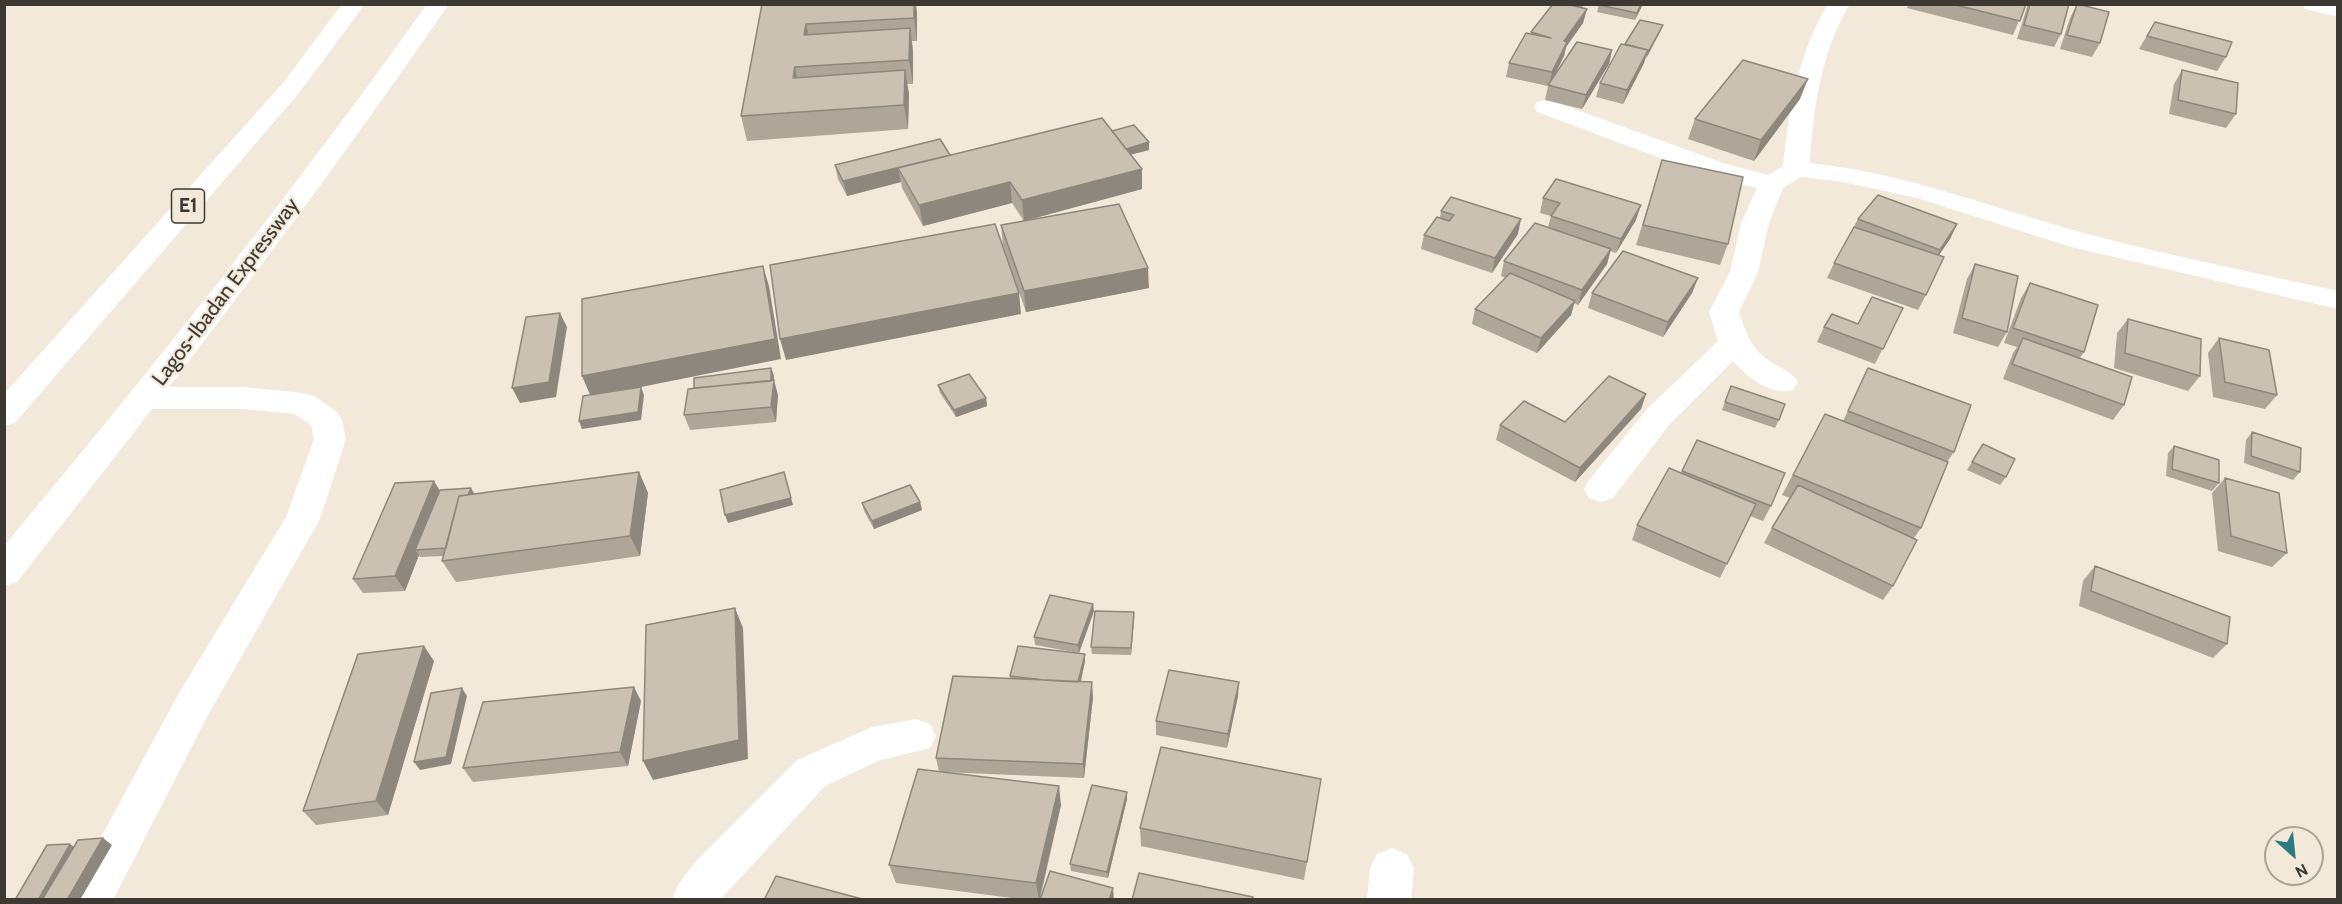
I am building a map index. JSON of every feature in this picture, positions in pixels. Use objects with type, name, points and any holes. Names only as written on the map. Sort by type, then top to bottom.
[{"type":"main road","name":"E1","points":[[4,415],[291,88],[354,4]]},
{"type":"main road","name":"Lagos-Ibadan Expressway","points":[[4,573],[145,398],[382,85],[438,4]]},
{"type":"main road","points":[[1796,169],[1801,113],[1831,14],[1839,4]]},
{"type":"main road","points":[[2313,4],[2337,10]]},
{"type":"main road","points":[[1546,107],[1718,170],[1772,184]]},
{"type":"main road","points":[[1782,382],[1753,364],[1734,343],[1724,312],[1744,272],[1755,223],[1772,184],[1796,169],[1843,174],[1924,192],[2081,241],[2337,300]]},
{"type":"main road","points":[[1601,489],[1659,416],[1734,343]]},
{"type":"main road","points":[[89,900],[193,705],[303,519],[330,438],[326,420],[303,404],[243,398],[145,398]]},
{"type":"main road","points":[[694,900],[711,876],[811,773],[872,745],[916,736]]},
{"type":"building","points":[[762,4],[914,4],[914,18],[806,24],[804,35],[910,28],[909,60],[795,67],[793,78],[905,70],[904,105],[741,116]]},
{"type":"building","points":[[1553,4],[1566,4],[1587,9],[1564,41],[1567,42],[1552,72],[1509,63],[1526,33],[1551,38],[1531,32]]},
{"type":"building","points":[[1599,4],[1641,4],[1637,13]]},
{"type":"building","points":[[1952,4],[2026,4],[2020,21]]},
{"type":"building","points":[[2030,4],[2069,4],[2061,34],[2024,25]]},
{"type":"building","points":[[2077,4],[2109,12],[2100,43],[2067,35]]},
{"type":"building","points":[[1640,20],[1663,25],[1648,52],[1648,50],[1625,44]]},
{"type":"building","points":[[2155,22],[2232,42],[2226,57],[2147,36]]},
{"type":"building","points":[[1577,42],[1612,50],[1586,95],[1548,85]]},
{"type":"building","points":[[1621,44],[1648,50],[1627,90],[1600,83]]},
{"type":"building","points":[[1743,60],[1808,79],[1761,140],[1695,119]]},
{"type":"building","points":[[2182,70],[2238,83],[2236,114],[2178,100]]},
{"type":"building","points":[[1102,118],[1142,169],[1022,200],[1010,182],[919,205],[898,168]]},
{"type":"building","points":[[1134,125],[1149,142],[1126,149],[1112,131]]},
{"type":"building","points":[[940,139],[950,155],[843,181],[835,165]]},
{"type":"building","points":[[1662,160],[1743,177],[1728,244],[1643,225]]},
{"type":"building","points":[[1556,179],[1641,205],[1621,239],[1551,216],[1560,203],[1543,198]]},
{"type":"building","points":[[1878,195],[1957,224],[1940,250],[1858,219]]},
{"type":"building","points":[[1451,197],[1521,219],[1495,258],[1424,235],[1437,217],[1449,221],[1454,215],[1441,211]]},
{"type":"building","points":[[1119,204],[1148,268],[1024,291],[1001,225]]},
{"type":"building","points":[[1535,223],[1611,249],[1582,290],[1504,261]]},
{"type":"building","points":[[995,224],[1019,293],[780,339],[770,265]]},
{"type":"building","points":[[1854,227],[1944,257],[1926,295],[1834,263]]},
{"type":"building","points":[[1623,251],[1698,278],[1668,322],[1592,293]]},
{"type":"building","points":[[1975,264],[2018,276],[2007,332],[1962,318]]},
{"type":"building","points":[[763,266],[775,339],[582,376],[582,299]]},
{"type":"building","points":[[1510,273],[1575,301],[1541,338],[1475,309]]},
{"type":"building","points":[[2030,283],[2098,305],[2084,352],[2013,328]]},
{"type":"building","points":[[1872,297],[1903,308],[1883,349],[1824,327],[1832,314],[1858,324]]},
{"type":"building","points":[[560,313],[549,382],[512,388],[526,317]]},
{"type":"building","points":[[2128,319],[2201,339],[2200,376],[2125,353]]},
{"type":"building","points":[[2023,338],[2132,377],[2124,405],[2012,364]]},
{"type":"building","points":[[2219,338],[2269,350],[2277,395],[2225,382]]},
{"type":"building","points":[[771,368],[771,381],[694,388],[694,378]]},
{"type":"building","points":[[1868,368],[1971,405],[1954,452],[1848,411]]},
{"type":"building","points":[[969,374],[986,398],[954,410],[938,385]]},
{"type":"building","points":[[1609,376],[1646,394],[1580,468],[1500,425],[1524,401],[1565,422]]},
{"type":"building","points":[[774,380],[771,407],[684,415],[688,389]]},
{"type":"building","points":[[1731,386],[1785,404],[1779,420],[1725,402]]},
{"type":"building","points":[[641,387],[638,412],[579,421],[583,396]]},
{"type":"building","points":[[1825,414],[1948,462],[1921,528],[1793,475]]},
{"type":"building","points":[[2252,432],[2301,448],[2300,472],[2251,456]]},
{"type":"building","points":[[1697,440],[1785,473],[1771,506],[1682,471]]},
{"type":"building","points":[[1983,444],[2015,459],[2006,477],[1972,462]]},
{"type":"building","points":[[2174,446],[2219,460],[2219,483],[2172,469]]},
{"type":"building","points":[[1669,468],[1756,504],[1727,564],[1637,525]]},
{"type":"building","points":[[639,472],[630,536],[442,561],[459,496]]},
{"type":"building","points":[[784,472],[791,498],[725,515],[720,490]]},
{"type":"building","points":[[2225,478],[2279,493],[2287,553],[2231,536]]},
{"type":"building","points":[[434,481],[395,576],[353,579],[395,483]]},
{"type":"building","points":[[910,485],[920,502],[872,521],[862,503]]},
{"type":"building","points":[[1798,485],[1917,540],[1893,586],[1772,528]]},
{"type":"building","points":[[471,488],[468,495],[459,496],[446,548],[415,550],[440,490]]},
{"type":"building","points":[[2095,566],[2230,617],[2227,644],[2091,591]]},
{"type":"building","points":[[1050,595],[1093,604],[1078,645],[1034,637]]},
{"type":"building","points":[[735,608],[739,740],[643,761],[646,625]]},
{"type":"building","points":[[1095,611],[1134,612],[1131,648],[1091,647]]},
{"type":"building","points":[[424,646],[376,801],[303,811],[358,654]]},
{"type":"building","points":[[1018,646],[1085,654],[1078,682],[1010,676]]},
{"type":"building","points":[[1169,670],[1239,682],[1228,734],[1156,721]]},
{"type":"building","points":[[953,676],[1092,682],[1083,764],[936,758]]},
{"type":"building","points":[[634,687],[620,752],[463,768],[483,702]]},
{"type":"building","points":[[462,688],[446,757],[414,762],[431,693]]},
{"type":"building","points":[[1161,747],[1321,779],[1307,862],[1140,828]]},
{"type":"building","points":[[918,769],[1059,786],[1036,883],[889,865]]},
{"type":"building","points":[[1092,785],[1127,792],[1107,872],[1070,864]]},
{"type":"building","points":[[103,838],[67,900],[42,900],[78,840]]},
{"type":"building","points":[[70,844],[38,900],[15,900],[47,845]]},
{"type":"building","points":[[1050,871],[1113,888],[1109,900],[1040,900]]},
{"type":"building","points":[[1139,873],[1253,897],[1253,900],[1132,900]]},
{"type":"building","points":[[776,876],[866,900],[764,900]]}]
